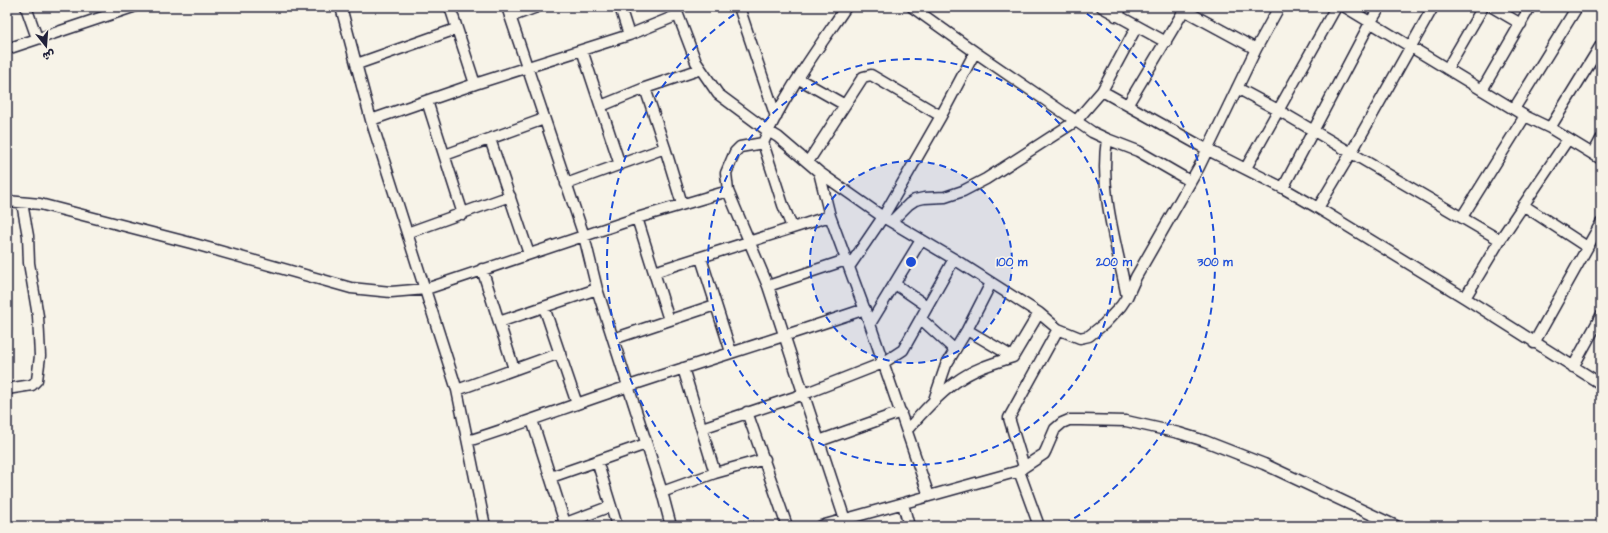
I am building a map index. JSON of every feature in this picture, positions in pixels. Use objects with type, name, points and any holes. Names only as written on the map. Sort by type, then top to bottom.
[{"type":"street","points":[[26,7],[37,38]]},
{"type":"street","points":[[7,49],[110,10],[133,7]]},
{"type":"street","points":[[341,7],[371,120],[457,390],[486,526]]},
{"type":"street","points":[[450,7],[475,84]]},
{"type":"street","points":[[537,7],[509,12],[584,236],[597,289],[662,492],[671,526]]},
{"type":"street","points":[[620,7],[629,35]]},
{"type":"street","points":[[739,7],[776,116]]},
{"type":"street","points":[[792,227],[783,205],[764,142],[776,116],[846,7]]},
{"type":"street","points":[[912,7],[923,10],[975,52],[1076,121],[1107,139],[1138,150],[1190,181]]},
{"type":"street","points":[[1102,7],[1119,11],[1137,26],[1166,42]]},
{"type":"street","points":[[371,120],[475,84],[629,35],[677,11],[696,62],[718,94],[778,137],[819,172],[888,219],[1039,313],[1058,329],[1080,338],[1089,336],[1121,306],[1127,298],[1136,277],[1208,150],[1256,49],[1279,7]]},
{"type":"street","points":[[1246,168],[1336,7]]},
{"type":"street","points":[[1345,7],[1525,116],[1550,128],[1597,156],[1601,139]]},
{"type":"street","points":[[1283,188],[1314,132],[1370,23],[1380,7]]},
{"type":"street","points":[[1318,208],[1351,153],[1433,7]]},
{"type":"street","points":[[1447,69],[1483,7]]},
{"type":"street","points":[[1492,7],[1521,24]]},
{"type":"street","points":[[1482,90],[1530,7]]},
{"type":"street","points":[[1514,109],[1577,7]]},
{"type":"street","points":[[1128,104],[1185,9],[1256,49]]},
{"type":"street","points":[[768,286],[847,264],[888,219],[915,200],[945,197],[986,179],[1076,121],[1102,91],[1137,26]]},
{"type":"street","points":[[357,64],[456,29]]},
{"type":"street","points":[[1550,128],[1601,45]]},
{"type":"street","points":[[582,50],[620,165]]},
{"type":"street","points":[[888,219],[975,52]]},
{"type":"street","points":[[601,106],[645,88],[701,69]]},
{"type":"street","points":[[808,162],[863,77],[871,75],[941,116]]},
{"type":"street","points":[[799,79],[845,105]]},
{"type":"street","points":[[645,88],[666,148],[682,204]]},
{"type":"street","points":[[1237,88],[1278,110],[1500,240]]},
{"type":"street","points":[[1102,91],[1128,104],[1208,150],[1246,168],[1318,208],[1465,298],[1601,384]]},
{"type":"street","points":[[427,101],[463,214]]},
{"type":"street","points":[[1462,217],[1525,116]]},
{"type":"street","points":[[445,155],[544,119]]},
{"type":"street","points":[[1465,298],[1500,240],[1568,138]]},
{"type":"street","points":[[490,139],[529,254]]},
{"type":"street","points":[[1107,139],[1104,157],[1108,211],[1127,298]]},
{"type":"street","points":[[764,142],[740,147],[735,152],[726,173],[728,191],[768,286],[846,523]]},
{"type":"street","points":[[566,184],[666,148]]},
{"type":"street","points":[[819,172],[830,216],[865,309],[929,496]]},
{"type":"street","points":[[7,201],[40,204],[192,243],[351,288],[391,292],[426,289],[637,218],[728,191]]},
{"type":"street","points":[[408,233],[510,196]]},
{"type":"street","points":[[7,389],[32,385],[36,380],[40,356],[38,316],[29,263],[28,236],[22,203]]},
{"type":"street","points":[[1523,205],[1587,247]]},
{"type":"street","points":[[654,272],[830,216]]},
{"type":"street","points":[[637,218],[668,320]]},
{"type":"street","points":[[1534,343],[1601,223]]},
{"type":"street","points":[[870,324],[921,240]]},
{"type":"street","points":[[701,258],[731,352]]},
{"type":"street","points":[[702,428],[804,394],[883,363],[903,350],[954,259]]},
{"type":"street","points":[[482,269],[514,369]]},
{"type":"street","points":[[933,402],[946,365],[967,330],[991,283]]},
{"type":"street","points":[[895,284],[927,306]]},
{"type":"street","points":[[499,322],[597,289]]},
{"type":"street","points":[[613,339],[715,305]]},
{"type":"street","points":[[544,307],[577,404]]},
{"type":"street","points":[[468,441],[628,386],[731,352],[785,337],[865,309]]},
{"type":"street","points":[[907,430],[933,402],[956,381],[982,367],[1013,357],[1039,313]]},
{"type":"street","points":[[1573,367],[1601,316]]},
{"type":"street","points":[[921,319],[955,350]]},
{"type":"street","points":[[1039,526],[1009,418],[1058,329]]},
{"type":"street","points":[[967,330],[1013,357]]},
{"type":"street","points":[[457,390],[560,353]]},
{"type":"street","points":[[683,368],[715,473]]},
{"type":"street","points":[[748,412],[787,526]]},
{"type":"street","points":[[819,441],[901,412]]},
{"type":"street","points":[[532,420],[551,477],[561,525],[611,506]]},
{"type":"street","points":[[821,526],[846,523],[929,496],[1022,469],[1044,454],[1055,428],[1069,420],[1081,420],[1126,421],[1179,433],[1204,441],[1264,464],[1396,526]]},
{"type":"street","points":[[551,477],[646,444]]},
{"type":"street","points":[[662,492],[715,473],[765,459]]},
{"type":"street","points":[[597,461],[617,526]]},
{"type":"street","points":[[903,504],[909,526]]}]
